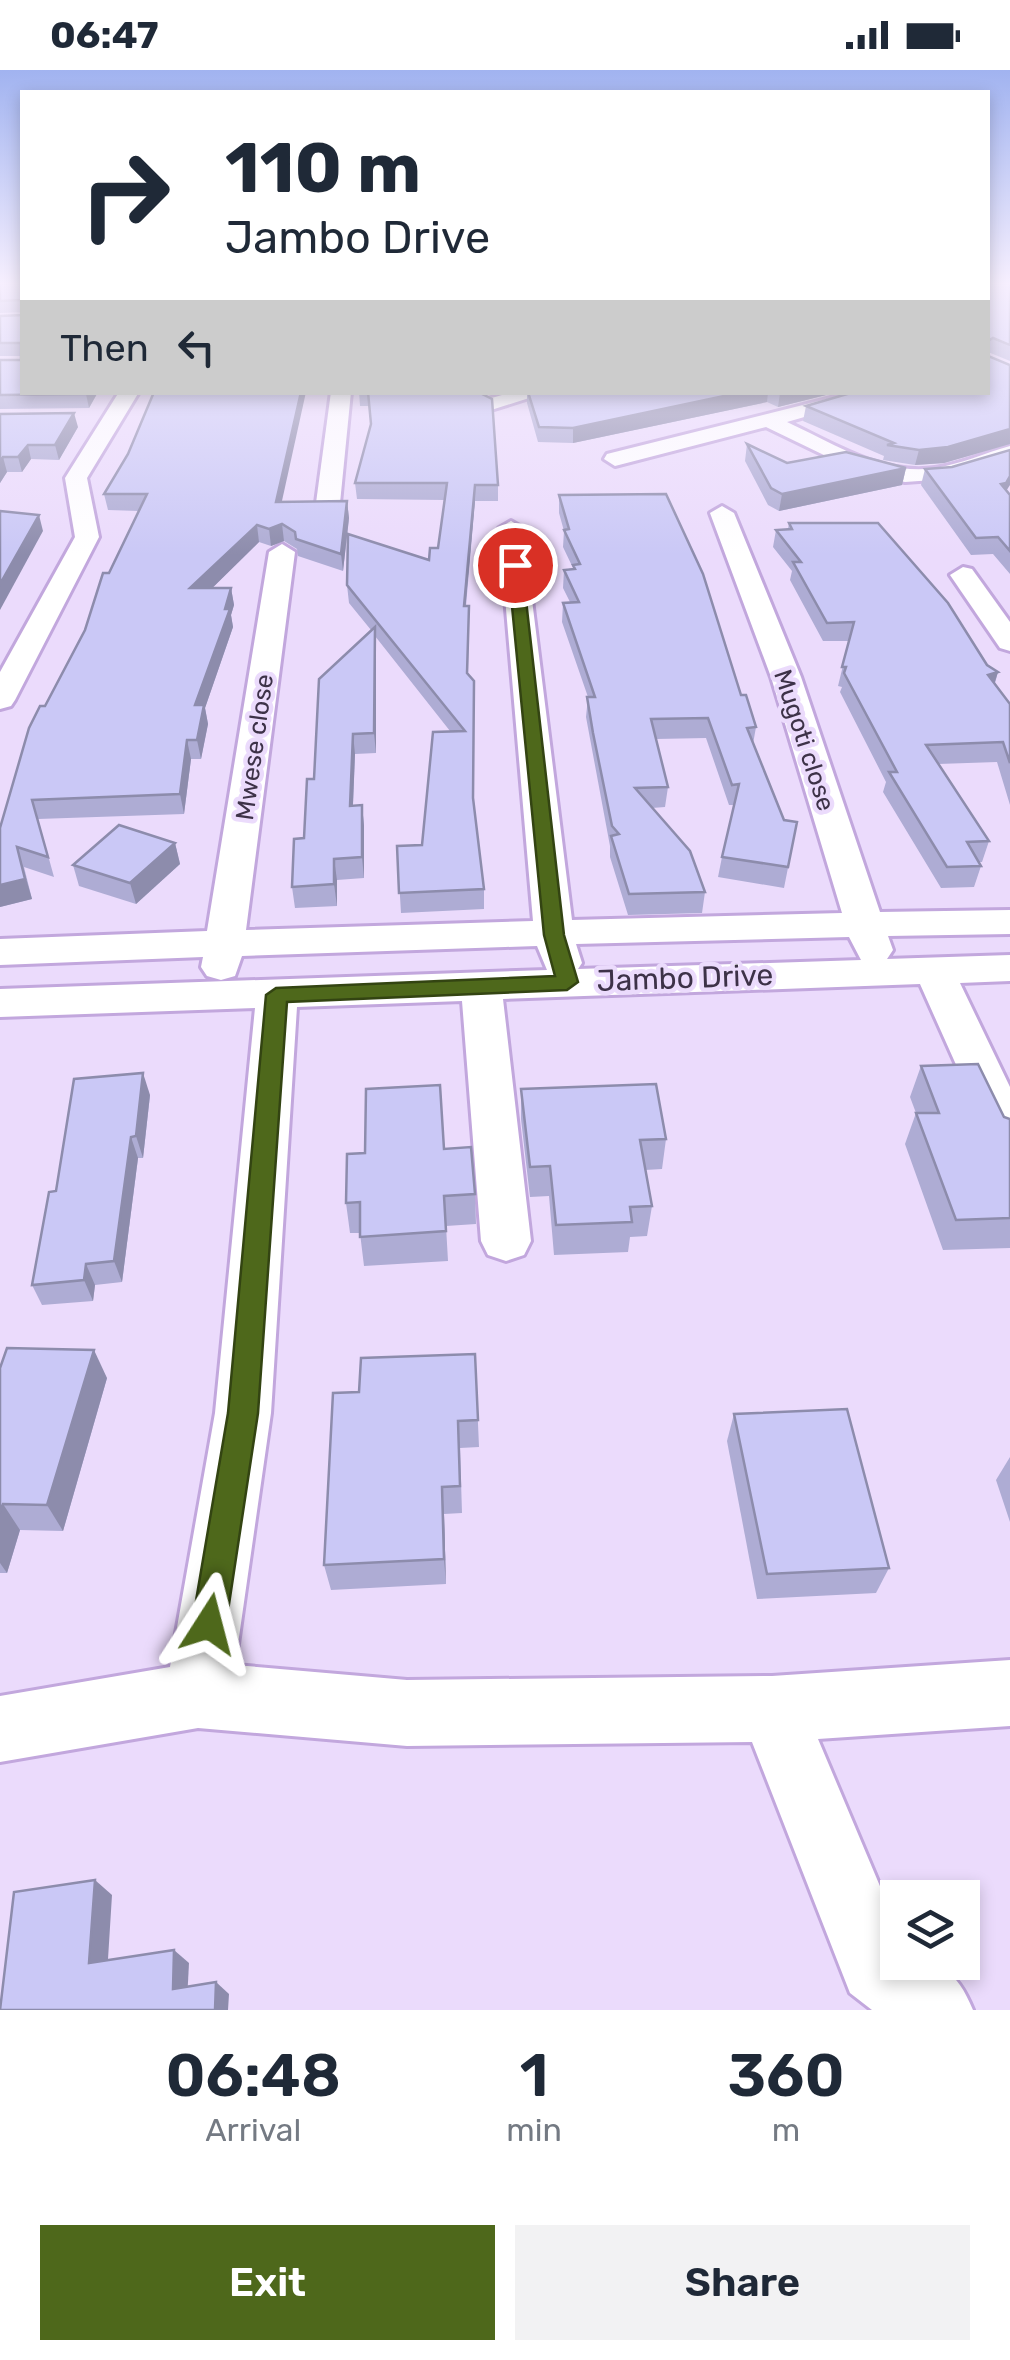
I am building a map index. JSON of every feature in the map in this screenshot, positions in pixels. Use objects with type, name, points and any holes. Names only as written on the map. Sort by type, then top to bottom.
[{"type":"street","points":[[0,700],[88,537],[76,478],[104,418],[126,395]]},
{"type":"street","points":[[328,503],[340,395]]},
{"type":"street","points":[[488,405],[526,395]]},
{"type":"street","points":[[616,459],[869,395]]},
{"type":"street","points":[[769,421],[865,464],[904,475],[960,469],[1010,453]]},
{"type":"street","name":"Mugoti close","points":[[722,512],[786,678],[880,970]]},
{"type":"street","points":[[511,528],[554,935],[567,982]]},
{"type":"street","name":"Mwese close","points":[[216,997],[282,552]]},
{"type":"street","points":[[963,575],[1010,642]]},
{"type":"street","points":[[0,952],[468,934],[1010,922]]},
{"type":"street","name":"Jambo Drive","points":[[0,1002],[1010,968]]},
{"type":"street","points":[[934,969],[1010,1134]]},
{"type":"street","points":[[481,986],[506,1241]]},
{"type":"street","points":[[198,1695],[243,1413],[276,995]]},
{"type":"street","points":[[0,1730],[198,1695],[407,1713],[772,1708],[1010,1693]]},
{"type":"street","points":[[772,1708],[876,1966],[935,2010]]},
{"type":"building","points":[[0,374],[20,374],[20,395],[0,395]]},
{"type":"building","points":[[990,374],[1010,374],[1010,429],[948,447],[919,450],[887,445],[894,443],[806,406],[844,395],[990,395]]},
{"type":"building","points":[[153,395],[300,395],[276,502],[347,501],[341,554],[296,539],[295,532],[282,524],[269,529],[257,525],[190,588],[231,588],[225,609],[230,609],[195,705],[204,705],[197,740],[187,740],[180,794],[32,800],[48,857],[17,847],[25,879],[0,885],[0,828],[29,728],[85,630],[103,573],[109,573],[147,494],[104,494],[128,454]]},
{"type":"building","points":[[368,395],[484,395],[492,399],[498,485],[475,485],[464,606],[469,606],[467,673],[474,681],[473,798],[484,889],[399,893],[397,846],[422,845],[433,732],[465,731],[347,585],[348,534],[429,560],[430,548],[438,548],[447,483],[355,483],[371,424]]},
{"type":"building","points":[[529,395],[729,395],[573,428],[539,427]]},
{"type":"building","points":[[74,413],[55,445],[28,445],[18,457],[3,457],[0,462],[0,414]]},
{"type":"building","points":[[747,444],[787,463],[846,452],[906,468],[782,494],[771,488]]},
{"type":"building","points":[[1010,450],[1010,476],[1001,484],[1010,495],[1010,551],[998,537],[976,538],[925,469],[952,467]]},
{"type":"building","points":[[666,494],[703,574],[741,695],[746,695],[756,727],[747,728],[784,820],[797,822],[788,867],[722,857],[739,784],[732,785],[708,718],[651,719],[668,787],[635,788],[690,851],[705,892],[629,894],[611,836],[619,834],[612,826],[593,733],[587,697],[595,697],[563,603],[579,602],[564,570],[580,564],[564,530],[569,529],[559,495]]},
{"type":"building","points":[[0,511],[39,515],[0,584]]},
{"type":"building","points":[[789,523],[878,523],[948,603],[987,665],[998,672],[988,675],[1010,704],[1010,763],[1003,742],[926,745],[989,841],[967,842],[981,866],[947,867],[889,772],[897,772],[844,673],[846,667],[842,667],[854,622],[827,623],[793,562],[801,562],[776,530],[792,529]]},
{"type":"building","points":[[375,627],[374,733],[353,734],[350,806],[362,805],[362,857],[334,859],[334,884],[292,887],[294,839],[304,838],[307,779],[314,779],[319,679]]},
{"type":"building","points":[[119,825],[175,843],[130,883],[73,865]]},
{"type":"building","points":[[978,1064],[1004,1117],[1010,1119],[1010,1218],[956,1220],[916,1113],[939,1113],[921,1066]]},
{"type":"building","points":[[143,1073],[114,1261],[86,1264],[84,1280],[32,1285],[49,1192],[56,1191],[74,1079]]},
{"type":"building","points":[[656,1084],[666,1139],[640,1140],[652,1206],[630,1207],[632,1222],[556,1225],[550,1166],[530,1167],[521,1089]]},
{"type":"building","points":[[440,1085],[444,1149],[471,1147],[475,1194],[444,1196],[446,1231],[360,1237],[360,1202],[346,1203],[347,1154],[365,1153],[366,1089]]},
{"type":"building","points":[[7,1348],[94,1350],[47,1505],[3,1504],[0,1513],[0,1368]]},
{"type":"building","points":[[475,1354],[478,1420],[458,1421],[460,1486],[442,1487],[444,1559],[324,1565],[333,1393],[359,1392],[361,1358]]},
{"type":"building","points":[[847,1409],[889,1568],[767,1574],[734,1414]]},
{"type":"building","points":[[95,1880],[89,1963],[174,1950],[173,1989],[216,1982],[215,2010],[0,2010],[14,1892]]},
{"type":"route","points":[[209,1624],[243,1413],[276,995],[567,982],[554,935],[515,565]]}]
